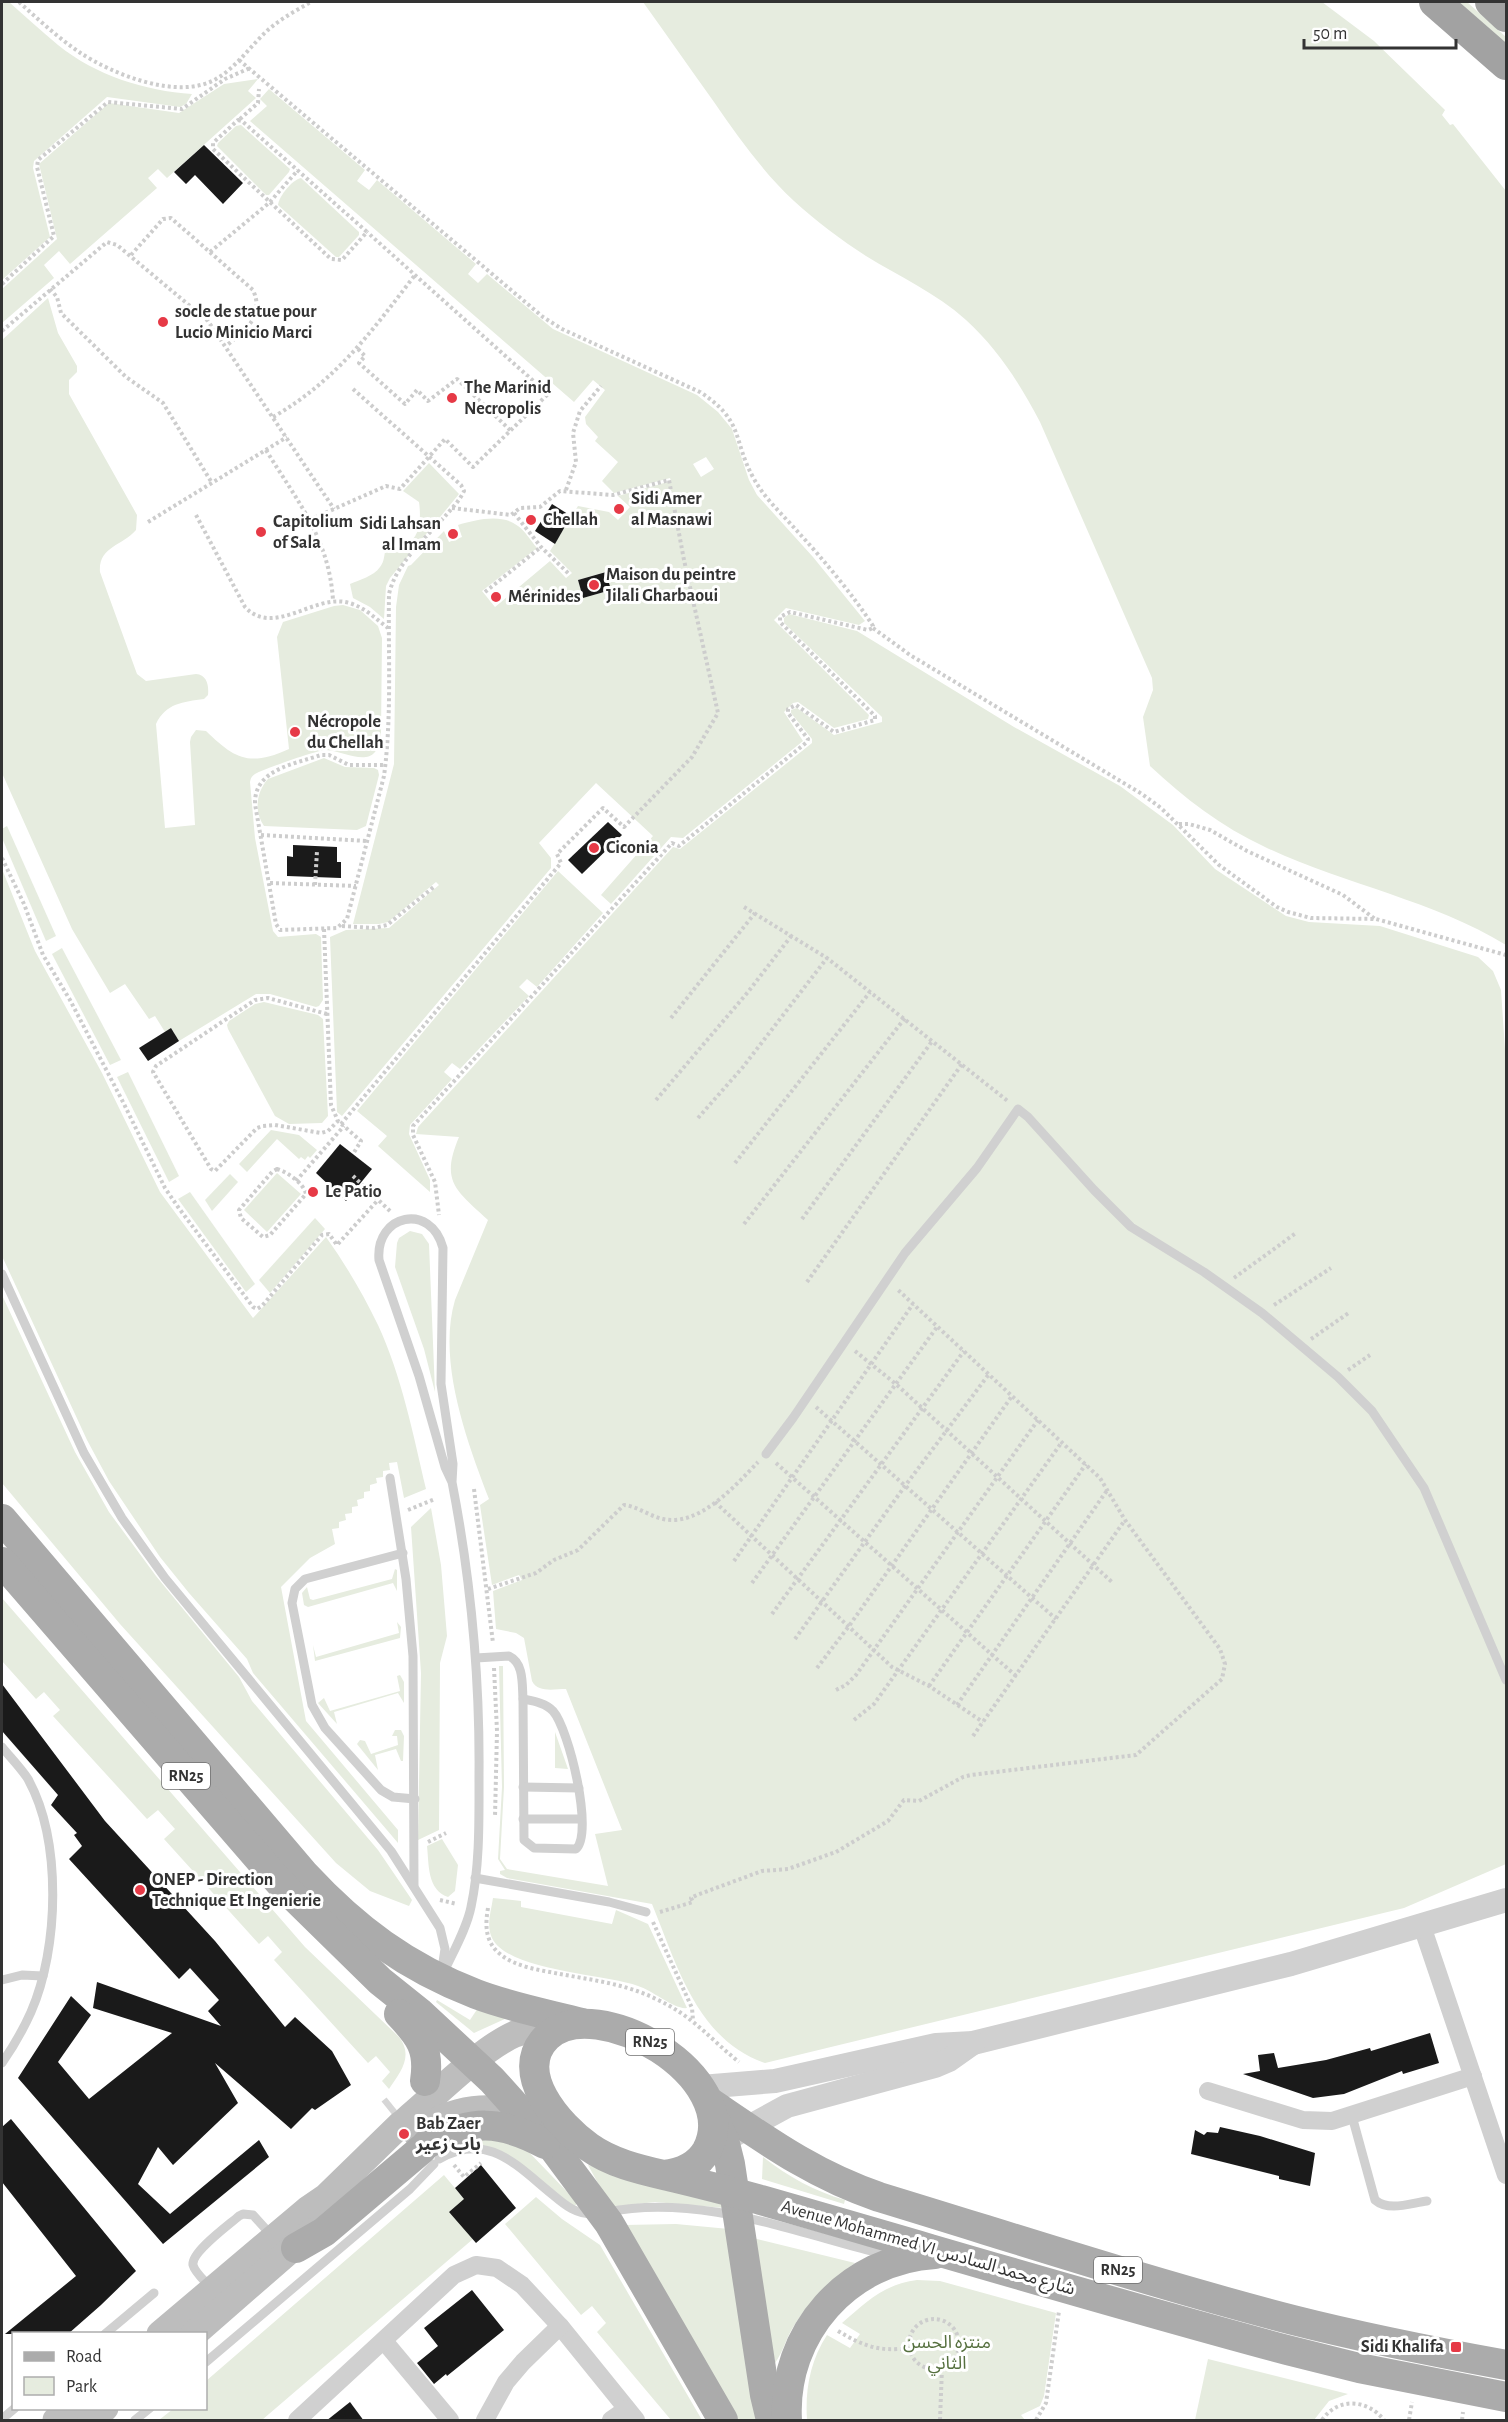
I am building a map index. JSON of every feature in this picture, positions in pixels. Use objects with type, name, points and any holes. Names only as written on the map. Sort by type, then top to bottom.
[{"type":"highway","points":[[1435,2],[1506,64]]},
{"type":"highway","points":[[1491,2],[1506,15]]},
{"type":"main road","name":"RN25","points":[[2,1519],[333,1906],[365,1934],[400,1958],[441,1979],[485,1997],[569,2022]]},
{"type":"main road","name":"RN25","points":[[2,1562],[280,1883],[380,1981],[559,2118]]},
{"type":"main road","points":[[380,1981],[391,2005],[422,2042],[427,2059],[414,2135]]},
{"type":"main road","name":"RN25","points":[[472,2053],[516,2034],[569,2022]]},
{"type":"main road","name":"Avenue Mohammed VI شارع محمد السادس","points":[[1506,2365],[1293,2320],[879,2197],[812,2169],[717,2122],[681,2065],[652,2043],[612,2028],[569,2022],[546,2038],[539,2047],[534,2068],[539,2090],[559,2118],[589,2147],[625,2164],[664,2175],[737,2205],[921,2246],[1287,2350],[1359,2368],[1506,2397]]},
{"type":"main road","points":[[425,2081],[472,2053]]},
{"type":"main road","points":[[472,2053],[554,2149],[602,2213],[628,2253],[723,2421]]},
{"type":"main road","points":[[162,2332],[212,2289],[285,2243],[324,2232],[414,2135],[472,2053]]},
{"type":"main road","points":[[196,2332],[285,2243],[319,2189],[444,2116],[470,2109],[494,2109],[526,2116],[589,2147]]},
{"type":"main road","points":[[664,2175],[682,2171],[717,2122]]},
{"type":"main road","points":[[717,2122],[737,2205],[771,2421]]},
{"type":"main road","points":[[414,2135],[481,2125],[514,2129],[554,2149]]},
{"type":"main road","points":[[787,2421],[788,2385],[796,2355],[803,2338],[825,2306],[855,2280],[886,2264],[918,2256],[950,2254]]},
{"type":"main road","points":[[56,2421],[69,2410]]},
{"type":"main road","points":[[91,2421],[104,2410]]},
{"type":"street","points":[[717,2122],[766,2082],[936,2045],[973,2043],[1291,1964],[1506,1900]]},
{"type":"street","points":[[1422,1926],[1506,2175]]},
{"type":"street","points":[[717,2122],[787,2106],[935,2066],[949,2060],[973,2043]]},
{"type":"street","points":[[1208,2091],[1303,2120],[1332,2121],[1473,2076]]},
{"type":"street","points":[[297,2421],[454,2276],[476,2265],[497,2268],[522,2285],[560,2326],[631,2415],[611,2421]]},
{"type":"street","points":[[485,2421],[506,2382],[560,2326]]},
{"type":"street","points":[[384,2341],[450,2421]]},
{"type":"lane","points":[[766,1454],[807,1398],[904,1253],[986,1157],[1018,1109],[1131,1227],[1262,1313],[1338,1377],[1372,1411],[1420,1480],[1506,1680]]},
{"type":"lane","points":[[441,1979],[471,1910],[476,1878],[479,1789],[476,1658],[464,1544],[452,1482],[445,1467],[419,1376],[380,1260],[380,1241],[392,1225],[400,1221],[419,1220],[435,1230],[443,1248],[441,1384],[453,1464],[452,1482]]},
{"type":"lane","points":[[2,1274],[84,1453],[122,1518],[165,1578],[256,1691],[365,1818],[414,1885],[440,1928],[445,1949],[441,1979]]},
{"type":"lane","points":[[390,1478],[403,1553],[413,1656],[414,1885]]},
{"type":"lane","points":[[403,1553],[305,1579],[295,1589],[292,1603],[308,1686],[318,1718],[381,1790],[393,1797],[415,1799]]},
{"type":"lane","points":[[476,1658],[509,1656],[514,1658],[520,1666],[523,1699],[524,1840],[530,1847],[573,1850],[582,1843],[579,1788],[570,1749],[554,1712],[543,1704],[523,1699]]},
{"type":"lane","points":[[2,1747],[27,1778],[44,1818],[51,1852],[53,1895],[43,1976],[32,2010],[2,2063]]},
{"type":"lane","points":[[523,1787],[579,1788]]},
{"type":"lane","points":[[523,1818],[581,1820]]},
{"type":"lane","points":[[476,1878],[609,1902],[648,1913]]},
{"type":"lane","points":[[2,1980],[22,1975],[43,1976]]},
{"type":"lane","points":[[1352,2116],[1375,2200],[1385,2206],[1427,2201]]},
{"type":"lane","points":[[207,2361],[410,2189],[414,2135],[459,2150],[488,2149],[504,2156],[576,2212],[584,2214],[661,2206],[705,2210],[737,2205]]},
{"type":"lane","points":[[212,2289],[194,2269],[193,2259],[198,2251],[239,2216],[253,2215],[285,2243]]},
{"type":"lane","points":[[107,2332],[154,2293]]},
{"type":"lane","points":[[2,2420],[14,2410]]},
{"type":"lane","points":[[135,2421],[149,2410]]},
{"type":"path","points":[[19,2],[80,52],[100,64],[155,84],[178,88],[201,85],[216,80],[268,30],[311,2]]},
{"type":"path","points":[[239,60],[543,317],[562,329],[700,392],[716,403],[729,417],[738,434],[747,464],[759,488],[811,546],[872,623],[873,628],[910,655],[1123,781],[1161,808],[1220,865],[1282,909],[1311,918],[1376,919],[1506,955]]},
{"type":"path","points":[[2,284],[54,236],[37,167],[38,160],[108,102],[182,109],[225,80],[249,68]]},
{"type":"path","points":[[259,89],[258,103],[213,143],[212,147],[269,203],[335,261],[345,257],[367,232]]},
{"type":"path","points":[[240,120],[548,394],[473,467],[445,440],[400,489],[386,486],[309,520]]},
{"type":"path","points":[[210,252],[269,203],[298,170]]},
{"type":"path","points":[[131,255],[168,217],[253,290],[257,313],[251,324],[226,346]]},
{"type":"path","points":[[2,331],[107,242],[117,245],[202,315],[226,346],[334,509]]},
{"type":"path","points":[[273,417],[318,387],[358,348],[416,275]]},
{"type":"path","points":[[50,289],[57,297],[61,313],[126,377],[163,403],[212,483]]},
{"type":"path","points":[[358,348],[365,356],[359,363],[405,404],[417,390],[428,401],[457,379],[511,431]]},
{"type":"path","points":[[566,490],[576,462],[573,432],[580,411],[601,386]]},
{"type":"path","points":[[341,926],[347,919],[385,765],[388,738],[389,594],[395,576],[463,494],[463,488],[353,389]]},
{"type":"path","points":[[148,522],[287,437]]},
{"type":"path","points":[[266,450],[320,539],[327,558],[333,600]]},
{"type":"path","points":[[296,1181],[341,1124],[561,863],[558,854],[603,808],[624,827],[692,757],[718,713],[669,480],[613,495],[566,490],[556,493],[540,507],[520,508],[514,513],[452,508]]},
{"type":"path","points":[[514,513],[541,547],[569,574]]},
{"type":"path","points":[[196,515],[245,607],[255,616],[273,619],[333,600],[360,607],[388,629]]},
{"type":"path","points":[[485,592],[541,547]]},
{"type":"path","points":[[435,1230],[440,1208],[438,1194],[435,1182],[412,1132],[413,1126],[672,843],[680,846],[807,742],[808,739],[788,713],[788,709],[796,705],[834,732],[875,720],[875,717],[780,622],[780,617],[790,612],[868,630],[873,628]]},
{"type":"path","points":[[385,765],[349,765],[329,755],[321,755],[268,774],[259,783],[255,797],[278,927],[284,930],[387,926],[435,886]]},
{"type":"path","points":[[1178,824],[1190,824],[1210,830],[1256,856],[1343,895],[1376,919]]},
{"type":"path","points":[[261,835],[367,840]]},
{"type":"path","points":[[315,885],[317,851]]},
{"type":"path","points":[[2,858],[24,904],[43,955],[70,1000],[119,1093],[165,1188],[253,1307],[257,1309],[262,1306],[322,1235],[329,1234],[337,1245],[378,1200]]},
{"type":"path","points":[[270,883],[356,886]]},
{"type":"path","points":[[744,907],[827,958],[1018,1109]]},
{"type":"path","points":[[671,1018],[755,913]]},
{"type":"path","points":[[324,929],[331,1105],[341,1124],[361,1141],[353,1154]]},
{"type":"path","points":[[656,1100],[748,992],[792,935]]},
{"type":"path","points":[[698,1118],[757,1049],[827,958]]},
{"type":"path","points":[[735,1163],[870,992]]},
{"type":"path","points":[[327,1014],[268,998],[255,1000],[156,1066],[153,1072],[215,1171],[257,1128],[275,1125],[321,1133],[341,1124]]},
{"type":"path","points":[[744,1224],[905,1018]]},
{"type":"path","points":[[802,1219],[933,1040]]},
{"type":"path","points":[[807,1282],[962,1064]]},
{"type":"path","points":[[274,1170],[284,1171],[296,1181],[306,1191],[304,1198],[270,1235],[263,1238],[241,1218],[241,1207],[274,1170]]},
{"type":"path","points":[[352,1176],[400,1221]]},
{"type":"path","points":[[1223,1286],[1296,1233]]},
{"type":"path","points":[[1262,1313],[1331,1268]]},
{"type":"path","points":[[693,2020],[692,2008],[648,1913],[657,1913],[693,1902],[691,1898],[697,1895],[762,1871],[788,1869],[836,1852],[888,1821],[904,1800],[919,1801],[967,1776],[1131,1756],[1141,1752],[1222,1679],[1225,1664],[1220,1649],[1125,1520],[1108,1489],[1086,1464],[887,1280]]},
{"type":"path","points":[[734,1561],[913,1304]]},
{"type":"path","points":[[1302,1345],[1350,1312]]},
{"type":"path","points":[[752,1583],[937,1327]]},
{"type":"path","points":[[843,1343],[897,1384],[1113,1583]]},
{"type":"path","points":[[772,1614],[964,1351]]},
{"type":"path","points":[[1338,1377],[1370,1355]]},
{"type":"path","points":[[795,1639],[989,1374]]},
{"type":"path","points":[[816,1668],[849,1626],[1012,1396]]},
{"type":"path","points":[[807,1398],[1056,1619]]},
{"type":"path","points":[[836,1690],[852,1680],[1038,1420]]},
{"type":"path","points":[[854,1720],[869,1710],[1062,1442]]},
{"type":"path","points":[[488,1589],[536,1573],[554,1560],[578,1550],[624,1505],[656,1518],[677,1520],[697,1515],[715,1502],[766,1454],[1016,1676]]},
{"type":"path","points":[[929,1686],[1086,1464]]},
{"type":"path","points":[[957,1705],[1108,1489]]},
{"type":"path","points":[[397,1516],[435,1499]]},
{"type":"path","points":[[715,1502],[898,1671],[929,1686],[983,1722]]},
{"type":"path","points":[[973,1736],[1125,1520]]},
{"type":"path","points":[[441,1901],[457,1904]]},
{"type":"path","points":[[452,2162],[464,2177],[485,2160]]},
{"type":"path","points":[[1036,2421],[1047,2403],[1059,2310]]},
{"type":"path","points":[[926,2320],[942,2321],[955,2332],[958,2349],[955,2357],[942,2368],[925,2368],[912,2356],[909,2348],[909,2340],[918,2325],[926,2320]]},
{"type":"path","points":[[830,2325],[865,2346],[888,2350],[909,2348]]},
{"type":"path","points":[[940,2421],[942,2368]]},
{"type":"path","points":[[1409,2421],[1412,2402]]},
{"type":"path","points":[[1322,2421],[1331,2410],[1350,2403],[1370,2407],[1384,2421]]},
{"type":"green space","points":[[2,2],[9,2],[72,56],[104,73],[139,85],[192,94],[186,104],[180,107],[107,97],[34,161],[33,168],[50,237],[2,280]]},
{"type":"green space","points":[[643,2],[1322,2],[1374,41],[1445,110],[1442,115],[1450,125],[1453,124],[1506,191],[1506,945],[1448,916],[1325,872],[1249,839],[1204,811],[1150,766],[1143,717],[1153,690],[1152,678],[1040,422],[1016,381],[978,331],[954,310],[847,243],[811,216],[783,190],[742,141]]},
{"type":"green space","points":[[1459,2],[1467,2],[1506,37],[1506,44]]},
{"type":"green space","points":[[258,79],[248,91],[256,98],[167,178],[158,169],[148,178],[157,188],[70,264],[59,251],[44,265],[54,278],[2,323],[2,289],[57,239],[39,164],[109,103],[179,113],[224,84]]},
{"type":"green space","points":[[269,89],[365,170],[357,181],[369,190],[377,180],[476,264],[468,274],[478,283],[487,274],[553,329],[697,395],[718,412],[732,429],[749,480],[757,495],[813,557],[865,621],[859,625],[786,608],[774,620],[869,715],[868,719],[834,728],[798,702],[793,703],[784,712],[803,741],[683,838],[671,837],[611,904],[601,895],[653,836],[596,783],[539,843],[551,858],[551,868],[342,1116],[337,1112],[330,937],[346,930],[389,928],[439,885],[436,882],[388,922],[353,924],[394,764],[396,607],[399,585],[408,566],[444,531],[449,542],[462,537],[458,525],[488,519],[512,522],[537,548],[482,591],[495,607],[550,561],[566,578],[572,573],[550,551],[578,506],[609,512],[618,520],[630,507],[618,496],[671,481],[670,478],[614,493],[602,481],[618,462],[595,441],[598,437],[586,424],[585,417],[605,390],[593,380],[574,402],[250,121],[267,106],[260,99]],"holes":[[[706,457],[714,469],[701,477],[693,464]],[[605,572],[611,590],[583,598],[578,580]]]},
{"type":"green space","points":[[241,125],[290,169],[269,195],[266,195],[217,146],[236,126]]},
{"type":"green space","points":[[301,178],[359,232],[359,235],[339,257],[336,257],[278,205],[287,189]]},
{"type":"green space","points":[[48,298],[58,333],[77,366],[77,372],[69,380],[69,394],[137,515],[136,530],[107,552],[100,564],[100,572],[137,674],[146,681],[196,674],[203,676],[208,684],[208,695],[204,699],[170,708],[156,724],[165,828],[195,825],[190,742],[196,730],[206,731],[234,754],[243,757],[263,758],[289,749],[277,637],[283,622],[343,605],[360,610],[378,626],[382,638],[381,733],[379,745],[374,753],[361,757],[335,751],[321,751],[255,774],[250,782],[255,838],[273,931],[278,937],[316,934],[321,937],[323,1000],[319,1006],[270,994],[256,994],[179,1041],[171,1028],[165,1032],[155,1016],[149,1019],[125,984],[110,993],[72,929],[2,773],[2,340]]},
{"type":"green space","points":[[429,463],[459,494],[390,578],[386,586],[384,619],[370,607],[353,598],[350,584],[377,570],[382,564],[386,547],[391,541],[406,544],[415,537],[420,520],[419,502],[403,491]]},
{"type":"green space","points":[[789,614],[857,631],[1014,727],[1120,786],[1173,825],[1215,869],[1286,916],[1309,922],[1380,926],[1478,957],[1493,971],[1501,990],[1506,1064],[1506,1864],[1404,1908],[765,2063],[742,2052],[722,2037],[706,2019],[681,1975],[652,1904],[507,1878],[500,1874],[500,1871],[505,1870],[498,1859],[502,1787],[499,1666],[503,1666],[504,1787],[500,1859],[507,1869],[608,1886],[595,1834],[622,1830],[566,1689],[547,1690],[535,1685],[532,1681],[524,1638],[516,1633],[496,1629],[493,1591],[522,1580],[519,1575],[492,1585],[480,1505],[489,1499],[457,1401],[450,1349],[450,1324],[455,1300],[488,1220],[467,1201],[454,1184],[451,1165],[459,1137],[416,1134],[418,1127],[673,847],[680,849],[812,743],[812,739],[791,710],[797,708],[834,735],[882,722],[882,717],[784,623],[784,618]]},
{"type":"green space","points":[[324,758],[345,767],[378,770],[379,775],[366,826],[357,830],[264,826],[259,815],[258,802],[261,790],[268,779]]},
{"type":"green space","points":[[7,826],[56,936],[46,941],[2,838],[2,829]]},
{"type":"green space","points":[[2,869],[35,951],[102,1073],[160,1192],[253,1318],[326,1237],[360,1291],[378,1325],[394,1365],[406,1406],[426,1489],[404,1498],[397,1462],[389,1463],[390,1470],[383,1471],[383,1477],[376,1478],[377,1483],[370,1485],[370,1491],[364,1492],[364,1498],[357,1500],[358,1506],[352,1507],[352,1513],[345,1514],[346,1520],[339,1522],[339,1528],[332,1529],[335,1544],[310,1558],[281,1587],[306,1721],[398,1830],[398,1843],[253,1673],[247,1659],[160,1557],[109,1481],[87,1440],[2,1256]]},
{"type":"green space","points":[[558,871],[603,913],[537,987],[527,979],[519,987],[529,996],[460,1069],[452,1063],[444,1072],[452,1079],[410,1125],[409,1134],[430,1180],[430,1192],[378,1146],[387,1136],[357,1111]]},
{"type":"green space","points":[[62,948],[121,1060],[110,1065],[52,954]]},
{"type":"green space","points":[[264,1002],[318,1015],[323,1019],[328,1116],[322,1123],[289,1124],[275,1116],[228,1029],[229,1021],[255,1004]]},
{"type":"green space","points":[[128,1072],[179,1176],[169,1182],[117,1077]]},
{"type":"green space","points":[[271,1130],[299,1135],[317,1150],[310,1158],[308,1156],[305,1160],[301,1157],[299,1159],[277,1139],[247,1172],[239,1164]]},
{"type":"green space","points":[[277,1173],[301,1194],[267,1232],[244,1210]]},
{"type":"green space","points":[[230,1174],[238,1182],[212,1211],[205,1200]]},
{"type":"green space","points":[[190,1192],[255,1284],[246,1292],[178,1199]]},
{"type":"green space","points":[[315,1218],[325,1229],[270,1293],[259,1280]]},
{"type":"green space","points":[[410,1231],[422,1234],[429,1244],[435,1392],[424,1349],[395,1267],[399,1238]]},
{"type":"green space","points":[[2,1295],[75,1452],[109,1512],[156,1576],[239,1677],[252,1701],[378,1850],[412,1900],[409,1906],[370,1891],[336,1863],[120,1624],[2,1483]]},
{"type":"green space","points":[[431,1508],[441,1565],[447,1636],[440,1663],[439,1830],[418,1840],[421,1673],[411,1527]]},
{"type":"green space","points":[[395,1569],[397,1570],[397,1591],[393,1583],[308,1607],[304,1605],[302,1593],[307,1587],[310,1599],[313,1600],[392,1579]]},
{"type":"green space","points":[[2,1598],[305,1947],[399,2037],[405,2051],[404,2064],[389,2089],[382,2081],[390,2072],[376,2056],[368,2063],[274,1960],[282,1952],[268,1936],[259,1944],[164,1839],[175,1829],[158,1810],[147,1819],[53,1716],[60,1710],[44,1692],[36,1699],[2,1661]]},
{"type":"green space","points":[[397,1622],[401,1627],[400,1638],[315,1661],[313,1645],[316,1657],[399,1633]]},
{"type":"green space","points":[[400,1675],[404,1682],[404,1703],[398,1693],[334,1712],[337,1724],[318,1703],[324,1698],[330,1711],[400,1691],[397,1676]]},
{"type":"green space","points":[[395,1730],[401,1730],[404,1736],[403,1761],[396,1749],[375,1755],[378,1770],[357,1744],[360,1740],[365,1741],[371,1754],[398,1745],[397,1736],[392,1736]]},
{"type":"green space","points":[[555,1732],[568,1769],[555,1768]]},
{"type":"green space","points":[[442,1839],[458,1865],[455,1891],[448,1897],[436,1889],[430,1876],[428,1861],[427,1846]]},
{"type":"green space","points":[[493,1898],[521,1901],[521,1907],[612,1924],[616,1910],[648,1924],[687,2008],[676,2006],[638,1986],[536,1965],[501,1949],[490,1933],[489,1923]]},
{"type":"green space","points":[[437,2000],[470,2020],[478,2008],[507,2018],[474,2033],[436,2002]]},
{"type":"green space","points":[[473,2133],[523,2146],[576,2201],[576,2205],[574,2206],[487,2146],[473,2144]]},
{"type":"green space","points":[[763,2157],[802,2183],[845,2200],[844,2204],[762,2179]]},
{"type":"green space","points":[[588,2165],[723,2200],[724,2208],[655,2202],[611,2207]]},
{"type":"green space","points":[[444,2175],[464,2199],[473,2239],[262,2420],[159,2420],[172,2410],[207,2410],[207,2380]]},
{"type":"green space","points":[[536,2197],[562,2219],[600,2245],[702,2420],[671,2420],[597,2332],[606,2323],[592,2306],[581,2315],[505,2224]]},
{"type":"green space","points":[[676,2224],[729,2229],[761,2420],[735,2420],[624,2225]]},
{"type":"green space","points":[[753,2238],[855,2263],[836,2277],[812,2301],[792,2329],[775,2363]]},
{"type":"green space","name":"منتزه الحسن الثاني","points":[[917,2280],[940,2281],[1056,2313],[1044,2396],[1040,2406],[1021,2415],[1025,2420],[807,2420],[810,2376],[816,2355],[827,2335],[850,2348],[860,2334],[842,2323],[885,2290]]},
{"type":"green space","points":[[1208,2359],[1348,2394],[1329,2401],[1314,2420],[1195,2420]]},
{"type":"building","points":[[204,145],[243,183],[223,204],[195,175],[186,184],[174,172]]},
{"type":"building","points":[[552,504],[571,516],[555,544],[535,531]]},
{"type":"building","name":"Maison du peintre Jilali Gharbaoui","points":[[606,572],[611,590],[583,598],[578,580]]},
{"type":"building","points":[[608,822],[622,835],[582,874],[568,860]]},
{"type":"building","points":[[293,845],[337,847],[337,862],[341,862],[341,878],[287,876],[287,856],[293,857]]},
{"type":"building","points":[[171,1028],[179,1041],[148,1061],[139,1048]]},
{"type":"building","points":[[340,1144],[372,1169],[346,1201],[316,1173]]},
{"type":"building","points":[[2,1684],[105,1821],[215,1941],[285,2027],[295,2017],[332,2051],[351,2085],[315,2110],[312,2108],[291,2129],[215,2063],[238,2103],[173,2165],[158,2147],[138,2184],[170,2214],[259,2140],[269,2157],[163,2244],[18,2078],[71,1996],[91,2015],[58,2062],[89,2099],[172,2033],[93,2008],[97,1982],[221,2026],[208,2011],[219,2000],[190,1968],[179,1979],[69,1859],[82,1846],[74,1835],[77,1833],[51,1805],[58,1795],[2,1731]]},
{"type":"building","points":[[1430,2033],[1439,2063],[1403,2074],[1402,2071],[1344,2094],[1313,2098],[1243,2074],[1260,2071],[1258,2055],[1274,2053],[1278,2068],[1326,2060],[1370,2048],[1371,2051]]},
{"type":"building","points":[[11,2119],[136,2271],[70,2332],[5,2334],[76,2276],[2,2182],[2,2127]]},
{"type":"building","points":[[1220,2127],[1260,2136],[1315,2153],[1310,2186],[1191,2154],[1195,2130],[1204,2135],[1207,2132],[1218,2133]]},
{"type":"building","points":[[481,2165],[516,2208],[476,2243],[449,2212],[464,2199],[455,2188]]},
{"type":"building","points":[[472,2290],[504,2330],[434,2384],[417,2363],[438,2346],[424,2328]]},
{"type":"building","points":[[350,2402],[364,2421],[326,2421]]},
{"type":"tunnel","points":[[390,2112],[395,2108]]},
{"type":"place","name":"socle de statue pour Lucio Minicio Marci","points":[[163,322]]},
{"type":"place","name":"The Marinid Necropolis","points":[[452,398]]},
{"type":"place","name":"Sidi Amer al Masnawi","points":[[619,509]]},
{"type":"place","name":"Chellah","points":[[531,520]]},
{"type":"place","name":"Capitolium of Sala","points":[[261,532]]},
{"type":"place","name":"Sidi Lahsan al Imam","points":[[453,534]]},
{"type":"place","name":"Maison du peintre Jilali Gharbaoui","points":[[594,585]]},
{"type":"place","name":"Mérinides","points":[[496,597]]},
{"type":"place","name":"Nécropole du Chellah","points":[[295,732]]},
{"type":"place","name":"Ciconia","points":[[594,848]]},
{"type":"place","name":"Le Patio","points":[[313,1192]]},
{"type":"place","name":"ONEP - Direction Technique Et Ingenierie","points":[[140,1890]]},
{"type":"place","name":"Bab Zaer باب زعير","points":[[404,2134]]},
{"type":"place","name":"Sidi Khalifa","points":[[1456,2347]]}]
